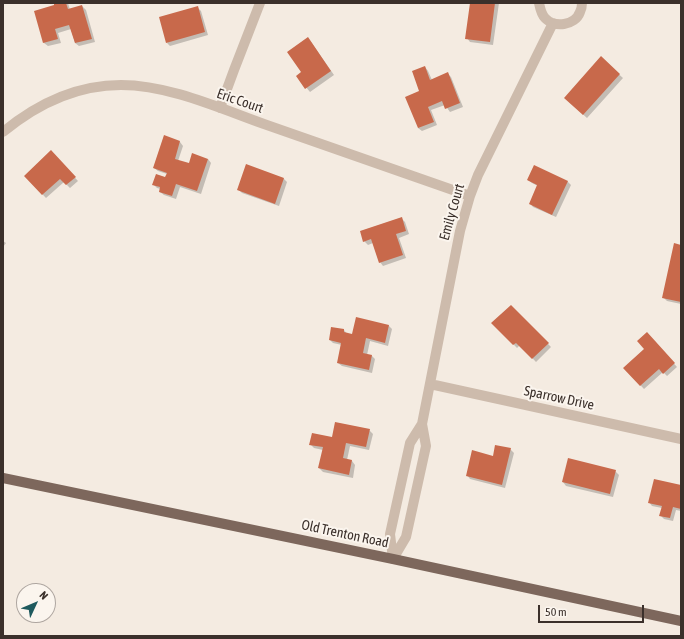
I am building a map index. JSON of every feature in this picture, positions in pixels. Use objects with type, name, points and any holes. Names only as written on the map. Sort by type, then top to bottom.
[{"type":"main road","name":"Old Trenton Road","points":[[3,478],[393,558],[681,621]]},
{"type":"street","points":[[220,108],[260,3]]},
{"type":"street","points":[[540,3],[540,10],[545,18],[553,23],[563,25],[574,21],[581,12],[582,3]]},
{"type":"street","name":"Emily Court","points":[[393,558],[390,534],[410,443],[422,424],[460,231],[470,196],[478,175],[553,23]]},
{"type":"street","name":"Eric Court","points":[[3,132],[21,117],[43,104],[69,94],[96,87],[121,85],[146,86],[167,90],[470,196]]},
{"type":"street","name":"Sparrow Drive","points":[[430,384],[681,439]]},
{"type":"street","name":"Emily Court","points":[[393,558],[406,537],[426,446],[422,424]]},
{"type":"building","points":[[54,3],[66,3],[68,9],[82,5],[92,39],[75,43],[69,25],[55,29],[58,39],[43,43],[34,11],[54,5]]},
{"type":"building","points":[[470,3],[495,3],[490,42],[465,39]]},
{"type":"building","points":[[198,6],[205,32],[166,43],[159,17]]},
{"type":"building","points":[[308,37],[331,71],[305,89],[296,76],[301,72],[287,52]]},
{"type":"building","points":[[601,56],[620,74],[583,115],[564,98]]},
{"type":"building","points":[[425,66],[430,80],[448,72],[460,103],[445,109],[442,101],[428,107],[434,122],[418,128],[405,97],[419,91],[412,71]]},
{"type":"building","points":[[164,135],[180,141],[175,159],[189,163],[192,153],[208,159],[197,191],[176,184],[172,196],[159,192],[160,187],[152,185],[156,174],[165,177],[167,173],[153,168]]},
{"type":"building","points":[[51,150],[76,177],[66,185],[60,179],[42,195],[24,176]]},
{"type":"building","points":[[246,164],[284,178],[275,204],[237,190]]},
{"type":"building","points":[[534,165],[568,181],[552,215],[529,204],[537,185],[527,180]]},
{"type":"building","points":[[402,217],[406,231],[396,234],[403,255],[379,263],[371,239],[363,242],[360,231]]},
{"type":"building","points":[[674,243],[681,245],[681,302],[662,298]]},
{"type":"building","points":[[511,305],[549,343],[532,359],[516,343],[513,345],[491,323]]},
{"type":"building","points":[[356,317],[389,325],[385,343],[366,338],[363,353],[372,355],[369,370],[337,363],[341,343],[329,340],[331,327],[344,329],[344,332],[352,334]]},
{"type":"building","points":[[647,332],[675,363],[663,374],[659,369],[640,386],[623,368],[644,349],[637,341]]},
{"type":"building","points":[[335,422],[370,429],[366,447],[346,443],[343,458],[352,460],[349,475],[318,468],[323,447],[309,445],[312,433],[332,437]]},
{"type":"building","points":[[495,445],[511,448],[502,485],[466,476],[472,450],[493,456]]},
{"type":"building","points":[[568,458],[616,470],[610,494],[562,482]]},
{"type":"building","points":[[654,479],[681,485],[681,509],[673,507],[670,518],[659,516],[662,506],[648,503]]}]
